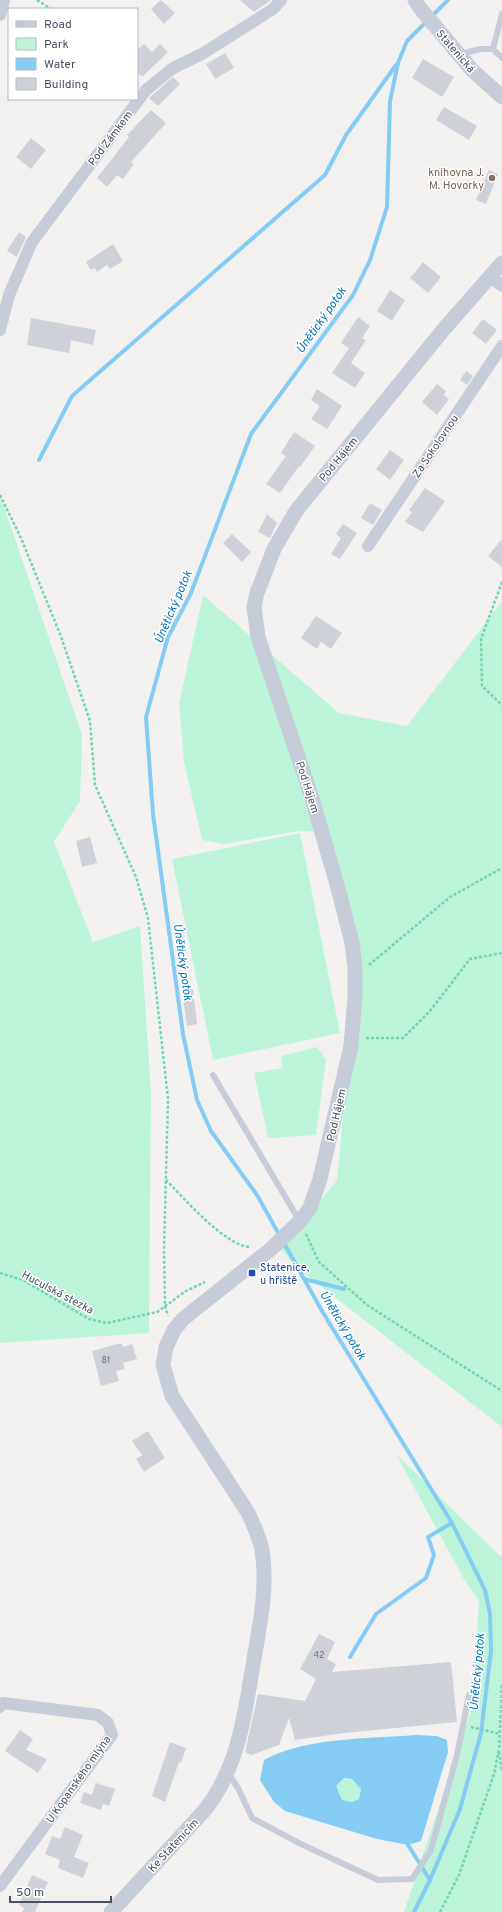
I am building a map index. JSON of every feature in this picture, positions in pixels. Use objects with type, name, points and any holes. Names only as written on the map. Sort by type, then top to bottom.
[{"type":"street","points":[[0,15],[4,0]]},
{"type":"street","name":"Pod Zámkem","points":[[0,330],[10,295],[32,242],[146,90],[173,68],[202,54],[273,9],[281,0]]},
{"type":"street","name":"Statenická","points":[[418,4],[472,70],[502,97]]},
{"type":"street","name":"Pod Hájem","points":[[173,1332],[193,1310],[298,1227],[310,1208],[320,1180],[335,1119],[351,1038],[355,976],[352,943],[311,795],[260,647],[254,603],[261,580],[270,557],[296,510],[489,276],[502,263]]},
{"type":"street","points":[[489,276],[502,286]]},
{"type":"street","name":"Za Sokolovnou","points":[[368,546],[502,346]]},
{"type":"street","name":"Ke Statenicím","points":[[111,1912],[204,1811],[217,1793],[227,1773],[241,1736],[264,1597],[262,1551],[256,1528],[247,1511],[172,1396],[163,1365],[166,1347],[173,1332]]},
{"type":"street","name":"U Kopanského mlýna","points":[[0,1707],[3,1702],[98,1715],[108,1723],[112,1735],[0,1886]]},
{"type":"lane","points":[[493,49],[502,14]]},
{"type":"lane","points":[[458,54],[481,49],[493,49],[502,58]]},
{"type":"lane","points":[[213,1075],[298,1227]]},
{"type":"lane","points":[[227,1773],[238,1788],[252,1818],[303,1845],[378,1880],[412,1879],[431,1850],[457,1755],[469,1695]]},
{"type":"path","points":[[37,0],[49,8]]},
{"type":"path","points":[[0,495],[21,538],[60,634],[90,721],[95,785],[136,877],[148,918],[168,1099],[165,1306],[173,1332]]},
{"type":"path","points":[[502,582],[481,639],[482,686],[502,705]]},
{"type":"path","points":[[355,976],[450,897],[502,868]]},
{"type":"path","points":[[351,1038],[403,1038],[430,1011],[470,959],[502,953]]},
{"type":"path","points":[[166,1180],[212,1226],[243,1247],[270,1249]]},
{"type":"path","points":[[298,1227],[319,1262],[368,1305],[502,1391]]},
{"type":"path","name":"Huculská stezka","points":[[0,1272],[23,1280],[90,1319],[107,1323],[157,1312],[186,1291],[207,1281]]},
{"type":"path","points":[[440,1912],[459,1875],[494,1774],[499,1749],[502,1685]]},
{"type":"path","points":[[463,1725],[500,1734]]},
{"type":"path","points":[[499,1749],[502,1771]]},
{"type":"green space","points":[[0,495],[82,735],[80,801],[54,842],[93,942],[140,926],[151,1093],[149,1333],[0,1343]]},
{"type":"green space","points":[[203,595],[339,713],[407,726],[502,601],[502,1427],[301,1271],[281,1250],[337,1180],[355,988],[330,832],[298,831],[224,844],[202,840],[184,762],[179,704]]},
{"type":"green space","points":[[300,833],[340,1033],[213,1060],[172,859]]},
{"type":"green space","points":[[317,1047],[326,1060],[316,1135],[268,1138],[254,1073],[282,1068],[281,1056]]},
{"type":"green space","points":[[396,1454],[502,1558],[502,1912],[404,1912],[471,1710],[479,1601],[464,1579]]},
{"type":"green space","points":[[344,1778],[352,1779],[361,1789],[359,1799],[352,1802],[342,1800],[336,1786]]},
{"type":"water","points":[[416,1735],[437,1736],[447,1740],[448,1752],[421,1841],[408,1845],[377,1839],[285,1811],[274,1802],[260,1780],[264,1760],[281,1752],[338,1740]],"holes":[[[344,1778],[352,1779],[361,1789],[359,1799],[352,1802],[342,1800],[336,1786]]]},
{"type":"building","points":[[161,0],[175,13],[164,24],[151,9]]},
{"type":"building","points":[[240,0],[271,0],[254,12]]},
{"type":"building","points":[[144,44],[152,52],[160,44],[168,52],[142,77],[138,72],[138,49]]},
{"type":"building","points":[[225,53],[234,68],[215,79],[206,64]]},
{"type":"building","points":[[423,59],[454,77],[442,97],[412,78]]},
{"type":"building","points":[[173,77],[180,84],[158,106],[149,98]]},
{"type":"building","points":[[444,107],[477,126],[469,140],[436,120]]},
{"type":"building","points":[[151,110],[166,123],[131,162],[134,164],[123,179],[117,175],[108,186],[106,186],[97,178],[129,137],[127,135]]},
{"type":"building","points":[[31,138],[46,150],[31,169],[16,157]]},
{"type":"building","points":[[489,170],[498,174],[486,204],[476,200]]},
{"type":"building","points":[[19,232],[26,237],[17,257],[7,251]]},
{"type":"building","points":[[113,244],[123,261],[110,269],[107,265],[97,272],[95,268],[91,270],[86,262]]},
{"type":"building","points":[[423,262],[441,277],[428,293],[410,278]]},
{"type":"building","points":[[390,290],[405,300],[392,321],[377,311]]},
{"type":"building","points":[[358,317],[370,326],[362,338],[366,340],[351,363],[365,373],[355,388],[332,373],[349,348],[341,343]]},
{"type":"building","points":[[31,318],[96,330],[93,345],[71,340],[69,353],[27,345]]},
{"type":"building","points":[[483,319],[497,330],[486,344],[472,333]]},
{"type":"building","points":[[466,371],[473,376],[467,385],[460,380]]},
{"type":"building","points":[[437,384],[446,391],[444,395],[449,399],[437,415],[422,402]]},
{"type":"building","points":[[317,389],[342,406],[327,429],[311,419],[320,406],[311,400]]},
{"type":"building","points":[[294,432],[315,446],[280,493],[266,484],[286,456],[281,453]]},
{"type":"building","points":[[390,450],[404,460],[390,480],[376,469]]},
{"type":"building","points":[[425,488],[445,501],[423,532],[405,522],[412,512],[409,510]]},
{"type":"building","points":[[370,503],[382,510],[373,525],[361,518]]},
{"type":"building","points":[[267,514],[277,523],[270,538],[258,532]]},
{"type":"building","points":[[343,524],[357,533],[340,559],[331,554],[341,538],[336,534]]},
{"type":"building","points":[[232,534],[251,552],[242,562],[223,543]]},
{"type":"building","points":[[502,539],[502,567],[488,556]]},
{"type":"building","points":[[316,616],[342,633],[331,649],[321,642],[317,649],[301,638]]},
{"type":"building","points":[[90,837],[97,863],[82,867],[76,841]]},
{"type":"building","points":[[193,989],[197,1024],[187,1026],[182,991]]},
{"type":"building","points":[[122,1344],[123,1347],[132,1344],[137,1359],[123,1363],[125,1369],[116,1371],[119,1381],[101,1386],[92,1351]]},
{"type":"building","points":[[148,1431],[165,1458],[144,1472],[136,1459],[142,1455],[132,1441]]},
{"type":"building","points":[[319,1634],[335,1642],[327,1659],[336,1664],[332,1672],[451,1662],[457,1722],[344,1733],[295,1740],[289,1718],[279,1745],[251,1755],[245,1752],[258,1694],[305,1701],[316,1679],[300,1669]]},
{"type":"building","points":[[20,1730],[33,1739],[26,1750],[47,1759],[38,1773],[5,1751]]},
{"type":"building","points":[[170,1742],[186,1748],[181,1763],[179,1762],[165,1802],[152,1796]]},
{"type":"building","points":[[96,1783],[115,1789],[109,1806],[103,1804],[101,1810],[80,1803],[84,1792],[92,1795]]},
{"type":"building","points":[[65,1827],[83,1835],[74,1857],[89,1863],[83,1878],[58,1868],[60,1860],[45,1854],[52,1836],[60,1839]]},
{"type":"building","points":[[32,1875],[48,1882],[35,1912],[22,1912],[24,1908],[19,1905]]},
{"type":"waterway","name":"Únětický potok","points":[[414,1912],[430,1880],[460,1809],[481,1733],[491,1651],[490,1614],[485,1590],[452,1523],[322,1311],[257,1195],[211,1131],[197,1100],[183,1034],[153,814],[146,717],[168,637],[191,593],[251,434],[353,295],[370,260],[387,207],[390,101],[398,63],[407,41],[448,0]]},
{"type":"waterway","points":[[39,460],[72,396],[325,175],[346,135],[396,65]]},
{"type":"waterway","points":[[304,1279],[344,1289]]},
{"type":"waterway","points":[[350,1657],[376,1614],[426,1578],[434,1555],[428,1537],[452,1523]]},
{"type":"waterway","points":[[408,1845],[430,1880]]},
{"type":"place","name":"knihovna J. M. Hovorky","points":[[492,178]]},
{"type":"place","name":"Statenice, u hřiště","points":[[252,1273]]}]
